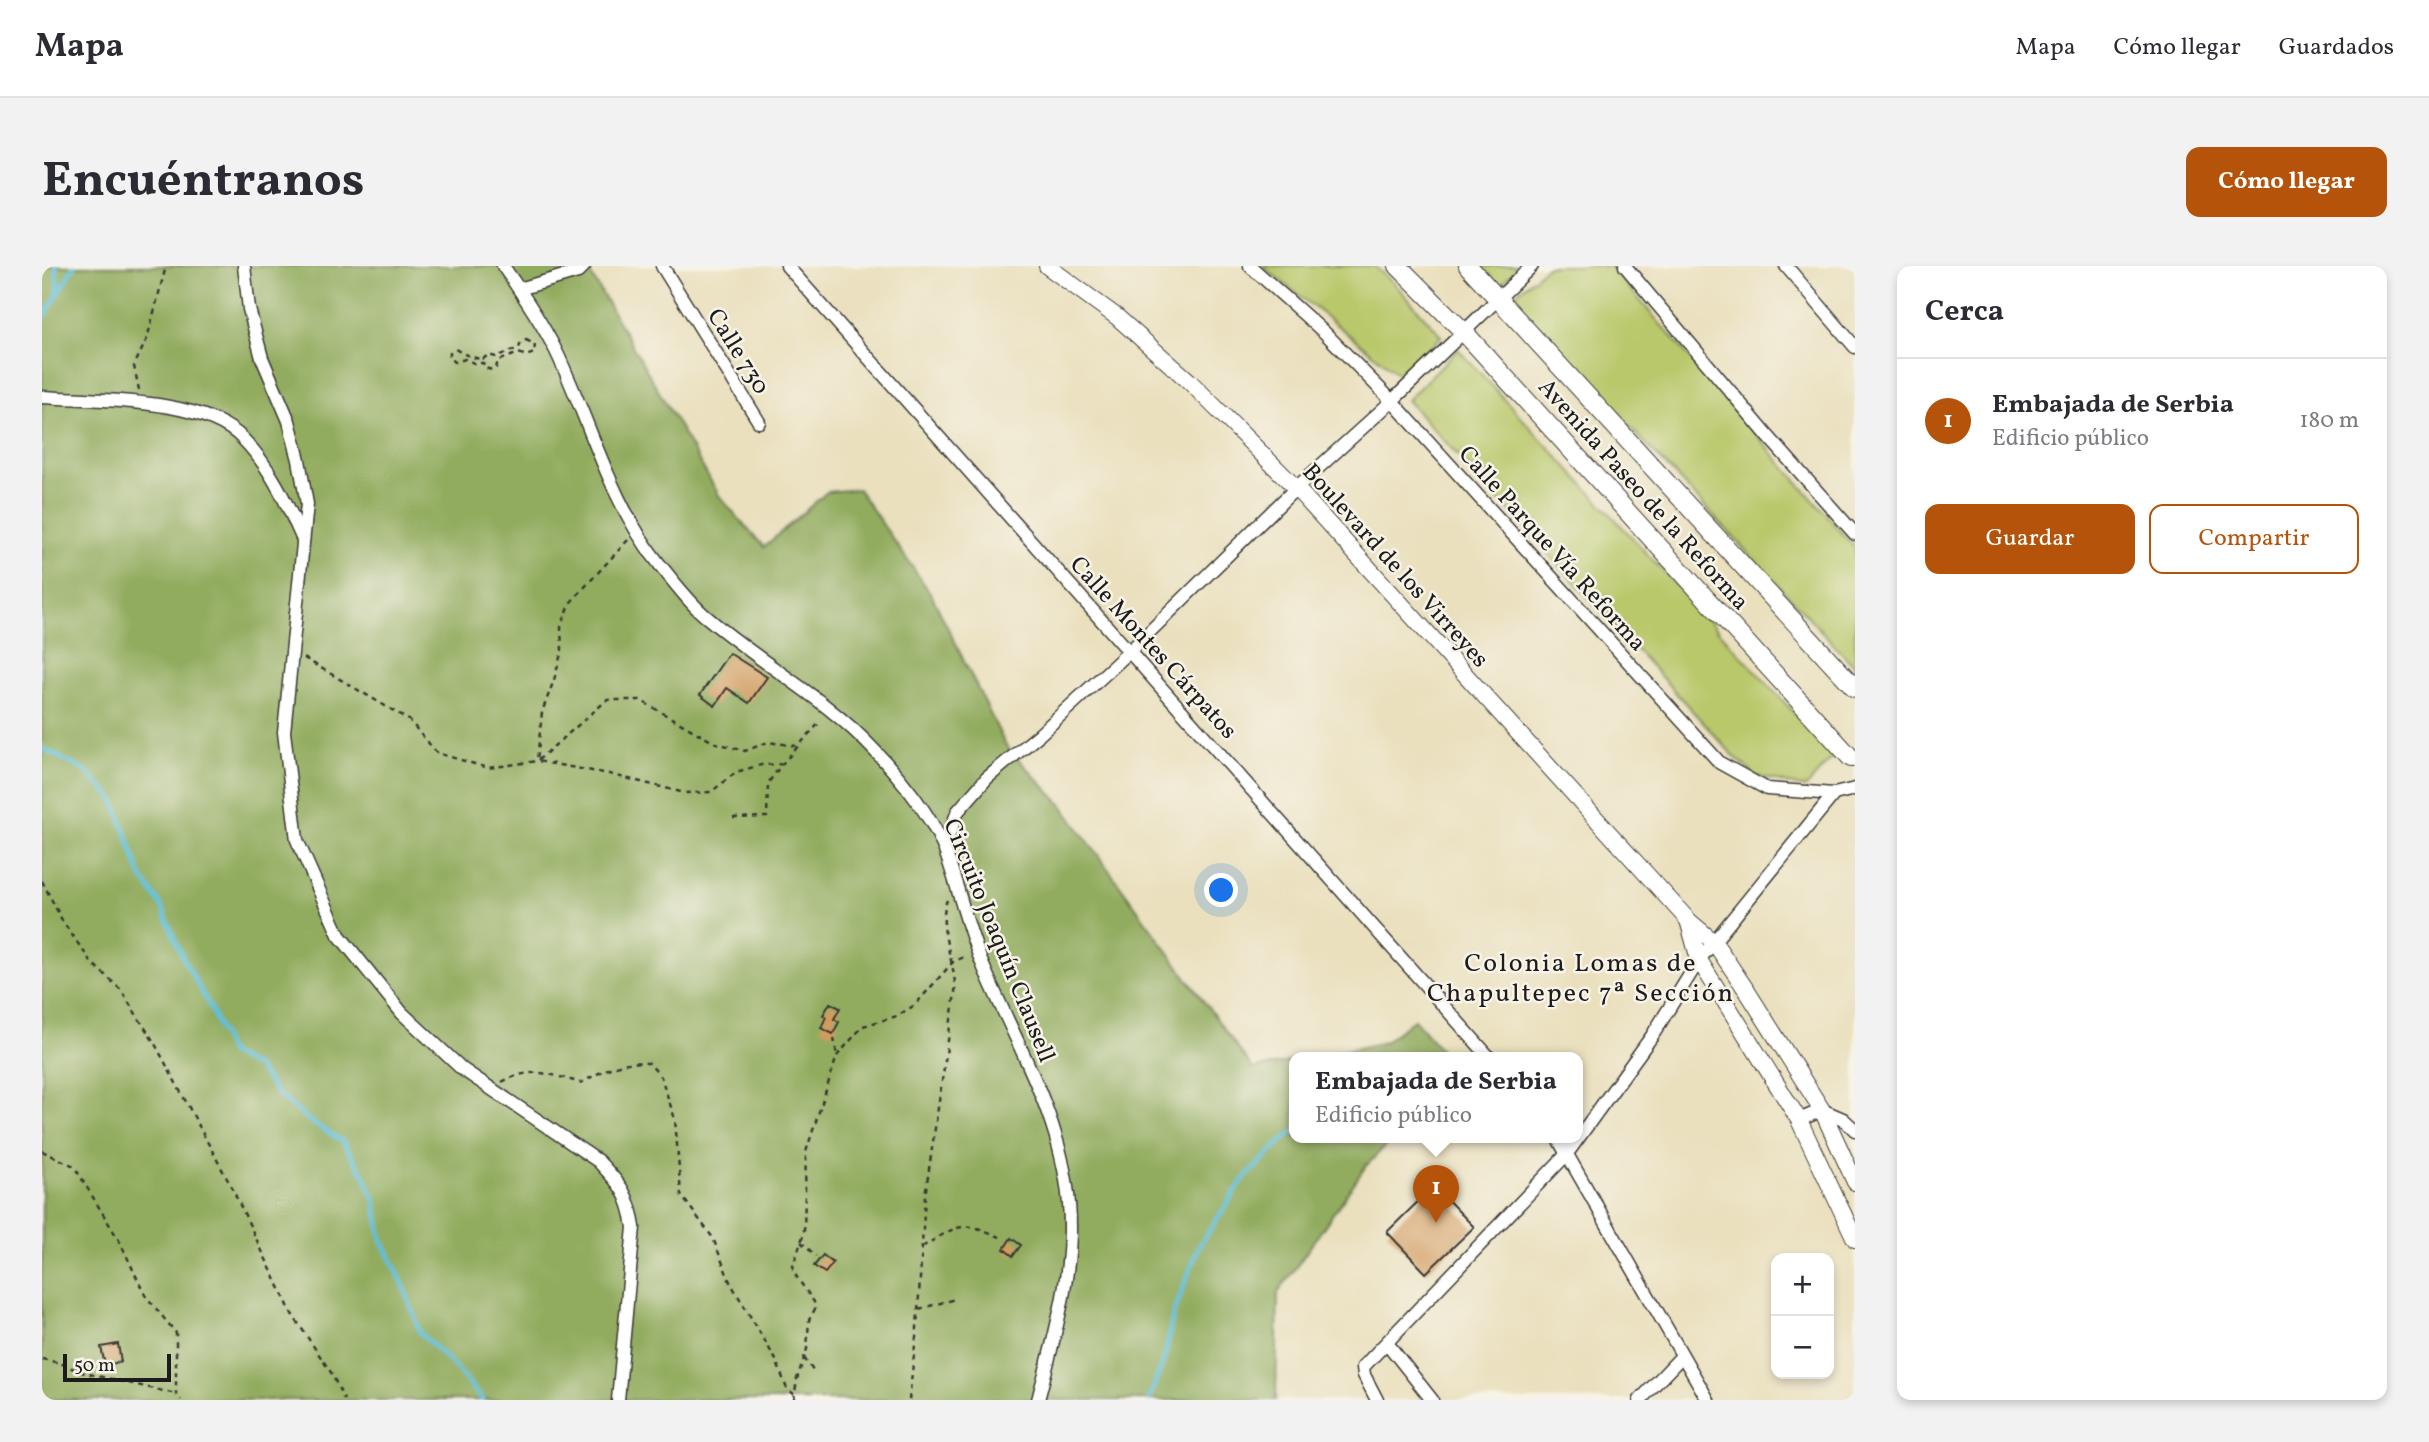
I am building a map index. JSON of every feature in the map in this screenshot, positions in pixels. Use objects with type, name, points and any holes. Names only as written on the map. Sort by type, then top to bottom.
[{"type":"main road","name":"Avenida Paseo de la Reforma","points":[[1398,266],[1464,332],[1853,755]]},
{"type":"main road","name":"Avenida Paseo de la Reforma","points":[[1468,266],[1855,688]]},
{"type":"street","points":[[244,266],[249,309],[262,358],[289,421],[307,504],[284,732],[298,840],[339,935],[402,1013],[462,1069],[598,1161],[615,1179],[630,1203],[633,1237],[618,1400]]},
{"type":"street","name":"Circuito Joaquín Clausell","points":[[503,266],[555,350],[610,477],[638,531],[659,563],[706,617],[831,710],[872,748],[910,793],[944,846],[976,951],[1042,1097],[1064,1169],[1069,1207],[1067,1264],[1038,1400]]},
{"type":"street","points":[[519,289],[578,272],[584,266]]},
{"type":"street","name":"Calle 730","points":[[662,266],[759,422]]},
{"type":"street","name":"Calle Montes Cárpatos","points":[[787,266],[1485,1052]]},
{"type":"street","name":"Boulevard de los Virreyes","points":[[1047,266],[1117,317],[1189,381],[1296,488],[1688,920],[1713,942],[1822,1110],[1855,1182]]},
{"type":"street","name":"Calle Parque Vía Reforma","points":[[1250,266],[1325,332],[1392,401],[1720,763],[1768,789],[1834,794],[1855,789]]},
{"type":"street","points":[[944,846],[958,811],[987,778],[1040,734],[1130,651],[1296,488],[1392,401],[1532,266]]},
{"type":"street","points":[[1625,266],[1767,435],[1855,534]]},
{"type":"street","points":[[1786,266],[1855,347]]},
{"type":"street","points":[[42,397],[139,403],[214,418],[241,437],[263,463],[282,495],[303,540]]},
{"type":"street","points":[[1583,1131],[1652,1036],[1699,960],[1834,794]]},
{"type":"street","name":"Boulevard de los Virreyes","points":[[1688,920],[1699,960],[1799,1120],[1855,1239]]},
{"type":"street","points":[[1799,1120],[1822,1110],[1843,1119],[1855,1130]]},
{"type":"street","points":[[1560,1143],[1708,1400]]},
{"type":"street","points":[[1377,1400],[1364,1376],[1363,1367],[1575,1143]]},
{"type":"street","points":[[1387,1343],[1432,1400]]},
{"type":"street","points":[[1640,1400],[1682,1356]]},
{"type":"path","points":[[139,403],[134,366],[147,339],[166,266]]},
{"type":"path","points":[[526,340],[531,340],[536,346],[532,355],[519,353],[498,361],[496,368],[492,370],[485,368],[483,363],[474,363],[467,359],[453,362],[449,355],[455,349],[482,360],[491,355],[496,357],[519,348],[521,342],[526,340]]},
{"type":"path","points":[[537,761],[541,712],[562,650],[561,627],[571,602],[638,531]]},
{"type":"path","points":[[292,651],[409,720],[437,753],[488,768],[537,761],[609,774],[684,793],[711,792],[736,772],[761,765],[782,764]]},
{"type":"path","points":[[537,761],[607,701],[640,700],[713,742],[746,751],[768,742],[797,746]]},
{"type":"path","points":[[733,818],[767,817],[768,783],[797,746],[831,710]]},
{"type":"path","points":[[42,881],[63,922],[91,962],[120,989],[154,1042],[231,1186],[292,1314],[332,1374],[344,1400]]},
{"type":"path","points":[[909,1400],[919,1309],[920,1248],[925,1196],[955,993],[956,978],[944,925],[946,903],[956,890]]},
{"type":"path","points":[[794,1400],[807,1349],[809,1320],[815,1310],[814,1302],[796,1276],[793,1266],[806,1216],[806,1152],[837,1056],[863,1027],[897,1016],[915,1005],[953,962],[976,951]]},
{"type":"path","points":[[834,1038],[837,1056]]},
{"type":"path","points":[[490,1088],[521,1072],[547,1073],[581,1083],[608,1068],[630,1061],[649,1063],[661,1077],[675,1119],[681,1195],[713,1238],[730,1282],[776,1360],[787,1388],[794,1394]]},
{"type":"path","points":[[42,1151],[74,1166],[120,1242],[145,1295],[176,1333],[176,1394]]},
{"type":"path","points":[[920,1248],[954,1228],[969,1225],[1002,1238]]},
{"type":"path","points":[[801,1242],[816,1256]]},
{"type":"path","points":[[919,1309],[955,1299]]},
{"type":"path","points":[[804,1358],[814,1372]]},
{"type":"path","points":[[42,1359],[81,1372],[176,1394],[181,1400]]},
{"type":"green space","points":[[42,266],[586,266],[720,497],[764,547],[827,492],[858,489],[931,594],[1006,746],[1061,804],[1253,1069],[1289,1062],[1289,1143],[1388,1143],[1366,1166],[1278,1293],[1276,1400],[42,1400]]},
{"type":"green space","points":[[1262,266],[1374,266],[1395,284],[1442,336],[1401,376]]},
{"type":"green space","points":[[1481,266],[1519,266],[1499,286]]},
{"type":"green space","points":[[1547,266],[1610,266],[1855,548],[1855,667],[1510,299]]},
{"type":"green space","points":[[1458,349],[1834,756],[1805,788],[1755,776],[1731,753],[1407,400]]},
{"type":"green space","points":[[1414,1019],[1443,1052],[1339,1052],[1385,1042]]},
{"type":"building","points":[[729,653],[767,677],[749,703],[727,688],[715,706],[700,695]]},
{"type":"building","points":[[830,1003],[840,1008],[834,1019],[839,1022],[833,1034],[821,1028],[826,1017],[823,1015]]},
{"type":"building","points":[[1434,1186],[1474,1227],[1426,1273],[1387,1232]]},
{"type":"building","points":[[1011,1238],[1021,1245],[1013,1256],[1004,1249]]},
{"type":"building","points":[[823,1255],[833,1263],[825,1273],[814,1266]]},
{"type":"building","points":[[118,1344],[121,1362],[105,1365],[101,1347]]},
{"type":"waterway","points":[[56,266],[58,290]]},
{"type":"waterway","points":[[42,321],[74,266]]},
{"type":"waterway","points":[[42,748],[87,772],[114,800],[141,876],[161,905],[183,958],[211,1009],[230,1054],[258,1068],[278,1095],[311,1122],[342,1141],[365,1176],[375,1201],[382,1240],[403,1284],[420,1333],[453,1365],[483,1400]]},
{"type":"waterway","points":[[1149,1400],[1165,1356],[1173,1315],[1199,1246],[1243,1180],[1289,1136]]},
{"type":"place","name":"Embajada de Serbia","points":[[1436,1223]]},
{"type":"district","name":"Colonia Lomas de Chapultepec 7ª Sección","points":[[1581,977]]}]
